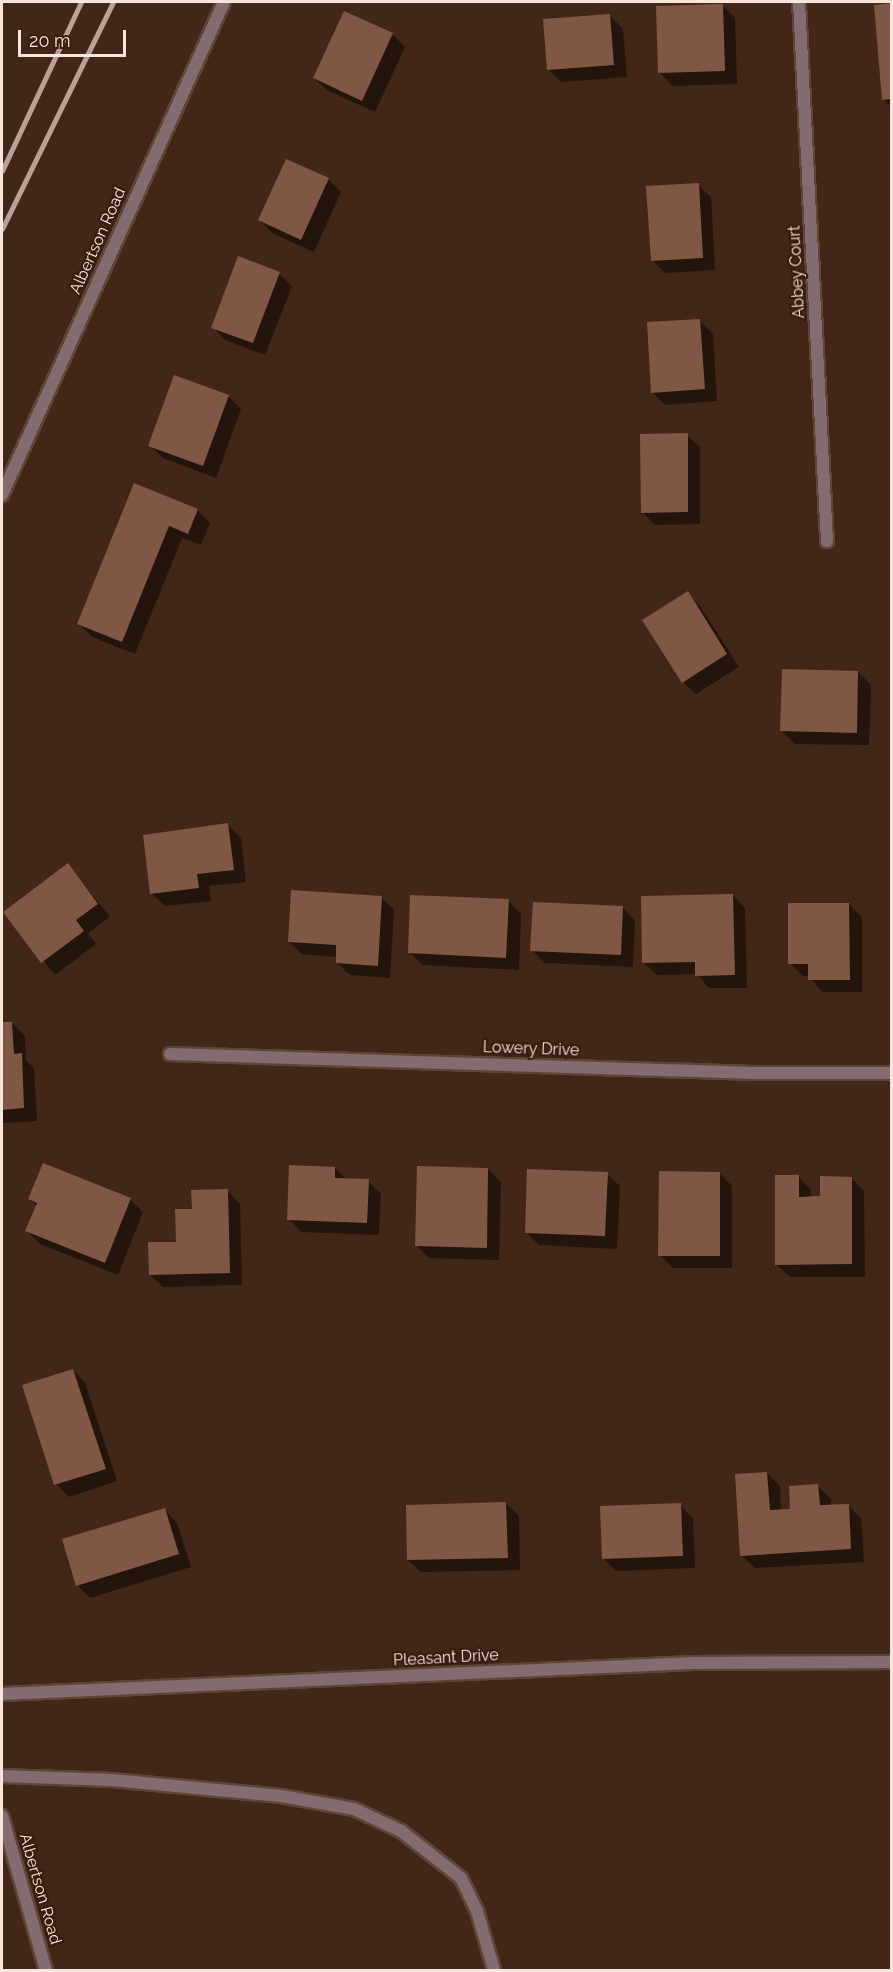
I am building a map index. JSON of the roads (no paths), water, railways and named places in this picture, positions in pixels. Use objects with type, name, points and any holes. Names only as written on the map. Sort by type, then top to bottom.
[{"type":"street","name":"Albertson Road","points":[[2,495],[224,2]]},
{"type":"street","name":"Abbey Court","points":[[799,2],[827,541]]},
{"type":"street","name":"Lowery Drive","points":[[170,1054],[730,1072],[891,1073]]},
{"type":"street","name":"Pleasant Drive","points":[[2,1694],[692,1663],[891,1662]]},
{"type":"street","points":[[2,1776],[112,1780],[281,1796],[354,1809],[401,1831],[461,1878],[477,1911],[494,1971]]},
{"type":"street","name":"Albertson Road","points":[[2,1816],[46,1971]]},
{"type":"railway","points":[[2,171],[81,2]]},
{"type":"railway","points":[[2,229],[113,2]]}]
